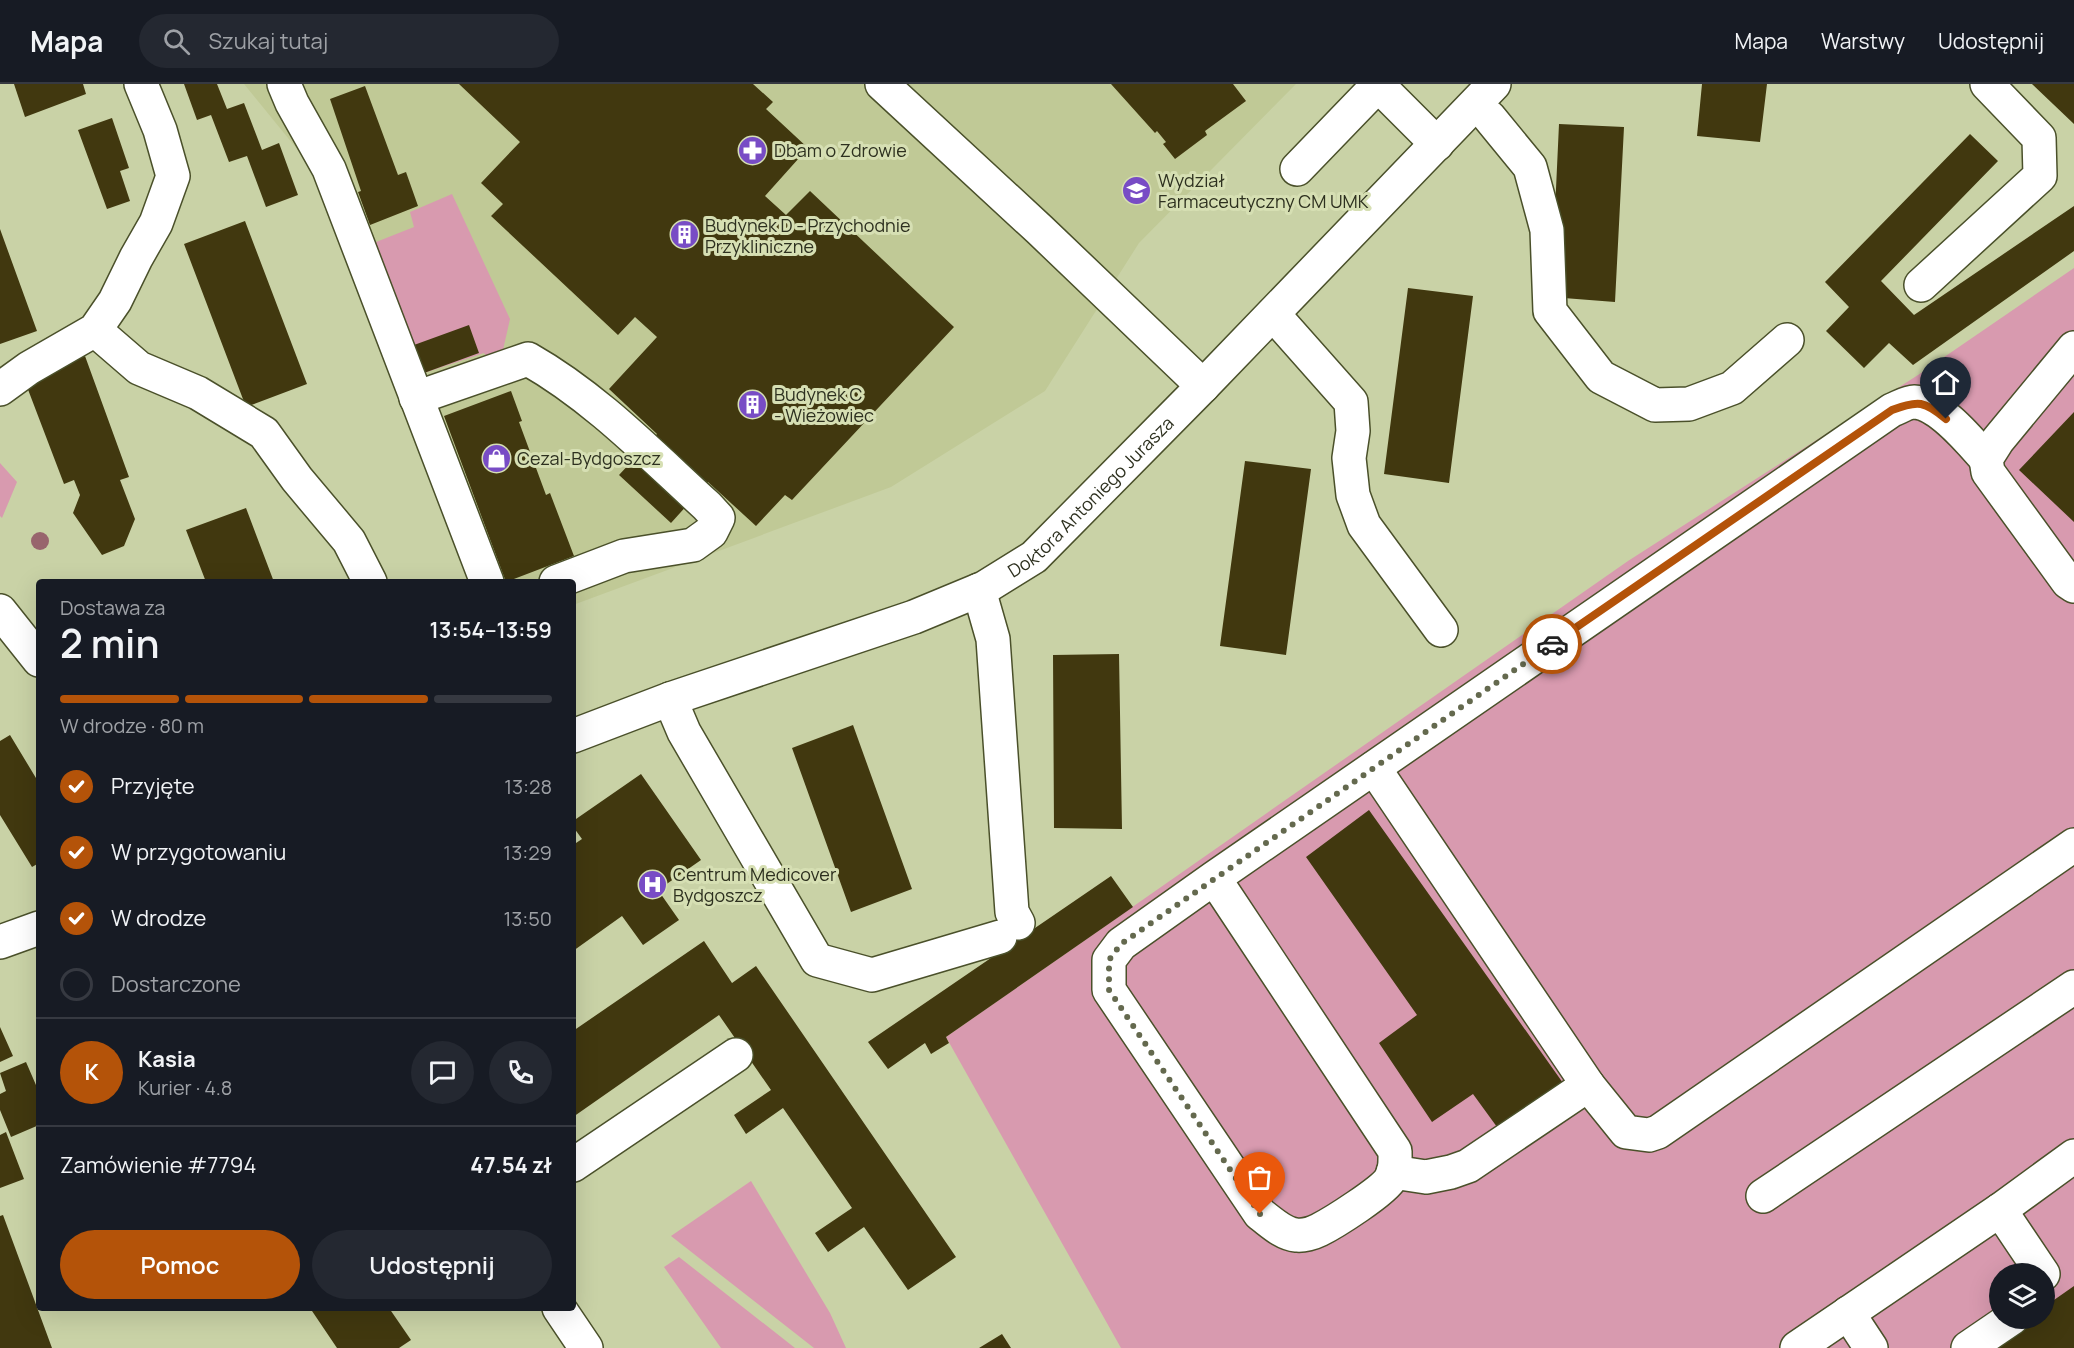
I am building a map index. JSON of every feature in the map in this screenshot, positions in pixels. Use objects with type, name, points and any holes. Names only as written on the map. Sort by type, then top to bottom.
[{"type":"street","points":[[0,388],[29,368],[95,330],[115,301],[135,258],[156,223],[173,176],[160,130],[141,84]]},
{"type":"street","points":[[284,84],[291,103],[329,169],[486,579]]},
{"type":"street","points":[[882,84],[1040,230],[1203,386]]},
{"type":"street","name":"Doktora Antoniego Jurasza","points":[[576,735],[670,699],[914,617],[979,590],[1034,557],[1203,386],[1494,84]]},
{"type":"street","points":[[1921,285],[2040,176],[2039,138],[1987,84]]},
{"type":"street","points":[[1297,169],[1379,85],[1437,144]]},
{"type":"street","points":[[1489,117],[1530,167],[1547,230],[1550,310],[1601,377],[1655,405],[1689,404],[1732,388],[1787,340]]},
{"type":"street","points":[[1273,314],[1351,402],[1353,431],[1349,458],[1353,495],[1364,525],[1441,630]]},
{"type":"street","points":[[95,330],[139,368],[198,393],[264,433],[297,479],[349,541],[368,579]]},
{"type":"street","points":[[1986,459],[1998,440],[2074,348]]},
{"type":"street","points":[[416,398],[528,359],[558,376],[596,406],[718,518],[711,532],[693,545],[624,556],[564,579]]},
{"type":"street","points":[[1214,878],[1395,1151],[1395,1165],[1391,1179],[1379,1191],[1319,1230],[1295,1235],[1280,1229],[1260,1214],[1109,990],[1109,960],[1121,944],[1214,878],[1892,410],[1913,402],[1933,408],[1960,431],[1986,459],[1988,472],[2068,582],[2074,586]]},
{"type":"street","points":[[670,699],[684,732],[818,960],[872,975],[1009,930],[1012,912],[993,639],[979,590]]},
{"type":"street","points":[[0,611],[36,656]]},
{"type":"street","points":[[1374,768],[1588,1085],[1626,1132],[1649,1135],[1658,1132],[2074,844]]},
{"type":"street","points":[[0,942],[36,929]]},
{"type":"street","points":[[1763,1196],[2074,987]]},
{"type":"street","points":[[576,1163],[736,1055]]},
{"type":"street","points":[[1393,1172],[1426,1177],[1468,1166],[1588,1085]]},
{"type":"street","points":[[1797,1348],[2000,1210],[2074,1156]]},
{"type":"street","points":[[2000,1210],[2036,1263]]},
{"type":"street","points":[[561,1311],[586,1348]]},
{"type":"street","points":[[1848,1313],[1871,1348]]},
{"type":"street","points":[[1968,1348],[1996,1329]]},
{"type":"shaded area","points":[[244,84],[1296,84],[1139,243],[1045,391],[891,487],[576,604],[576,579],[467,579],[319,176]]},
{"type":"shaded area","points":[[452,194],[510,319],[503,350],[486,356],[484,353],[421,374],[371,244],[414,227],[410,212]]},
{"type":"shaded area","points":[[2074,268],[2074,1348],[1121,1348],[946,1037],[1628,561],[1918,375]]},
{"type":"shaded area","points":[[0,463],[17,482],[2,518],[0,516]]},
{"type":"shaded area","points":[[751,1181],[830,1313],[846,1348],[814,1348],[671,1236]]},
{"type":"shaded area","points":[[679,1257],[795,1348],[721,1348],[664,1267]]},
{"type":"building","points":[[14,84],[83,84],[86,94],[25,117]]},
{"type":"building","points":[[184,84],[217,84],[227,109],[244,103],[262,150],[279,143],[298,195],[266,207],[247,156],[229,162],[211,115],[197,120]]},
{"type":"building","name":"Budynek D - Przychodnie Przykliniczne","points":[[459,84],[753,84],[773,102],[766,109],[808,148],[765,196],[786,215],[810,191],[954,327],[792,500],[785,495],[756,526],[708,482],[671,523],[619,475],[657,434],[609,389],[657,337],[635,317],[618,335],[491,216],[503,204],[481,183],[520,142]]},
{"type":"building","name":"Wydział Farmaceutyczny CM UMK","points":[[1111,84],[1233,84],[1246,101],[1205,131],[1207,135],[1175,159],[1163,144],[1166,142],[1157,131],[1155,133]]},
{"type":"building","points":[[1702,84],[1767,84],[1760,142],[1697,136]]},
{"type":"building","points":[[2032,84],[2074,84],[2074,124]]},
{"type":"building","points":[[365,86],[398,175],[406,172],[418,206],[370,225],[330,99]]},
{"type":"building","points":[[112,118],[129,168],[120,171],[130,201],[107,209],[78,130]]},
{"type":"building","points":[[1559,124],[1624,127],[1615,302],[1551,297]]},
{"type":"building","points":[[1970,134],[1998,161],[1881,281],[1914,315],[2074,206],[2074,251],[1913,365],[1889,343],[1864,368],[1826,331],[1849,307],[1825,282]]},
{"type":"building","points":[[245,221],[307,384],[246,407],[184,244]]},
{"type":"building","points":[[0,229],[37,331],[0,344]]},
{"type":"building","points":[[1408,288],[1473,296],[1449,483],[1384,474]]},
{"type":"building","points":[[469,325],[479,353],[424,373],[414,345]]},
{"type":"building","points":[[85,356],[129,477],[120,480],[135,519],[124,546],[102,555],[73,513],[80,495],[74,480],[64,484],[24,379]]},
{"type":"building","name":"Cezal-Bydgoszcz","points":[[511,391],[522,421],[519,422],[546,495],[550,493],[574,556],[514,579],[505,579],[444,416]]},
{"type":"building","points":[[2074,412],[2074,522],[2019,470]]},
{"type":"building","points":[[1245,461],[1311,469],[1286,655],[1220,646]]},
{"type":"building","points":[[246,508],[273,579],[205,579],[186,530]]},
{"type":"building","points":[[1119,654],[1122,829],[1054,828],[1053,655]]},
{"type":"building","points":[[853,725],[912,889],[851,912],[792,748]]},
{"type":"building","points":[[10,735],[36,778],[36,865],[32,867],[0,815],[0,741]]},
{"type":"building","points":[[641,774],[701,860],[658,890],[679,920],[643,945],[622,916],[576,949],[576,843],[582,839],[576,831],[576,819]]},
{"type":"building","points":[[1369,810],[1563,1083],[1497,1127],[1473,1094],[1432,1122],[1379,1043],[1417,1015],[1306,857]]},
{"type":"building","points":[[1111,876],[1133,907],[946,1037],[949,1043],[931,1054],[925,1043],[888,1069],[868,1042]]},
{"type":"building","points":[[704,941],[732,983],[756,966],[956,1257],[908,1290],[864,1227],[828,1252],[815,1233],[852,1208],[783,1108],[746,1134],[734,1115],[771,1090],[719,1015],[576,1115],[576,1029]]},
{"type":"building","points":[[0,1027],[13,1056],[0,1062]]},
{"type":"building","points":[[26,1062],[36,1085],[36,1126],[11,1137],[0,1110],[0,1094],[6,1091],[0,1073]]},
{"type":"building","points":[[6,1132],[24,1179],[0,1188],[0,1135]]},
{"type":"building","points":[[3,1215],[36,1305],[36,1311],[38,1311],[52,1348],[0,1348],[0,1216]]},
{"type":"building","points":[[2074,1286],[2074,1348],[1985,1348],[2012,1329],[2055,1329],[2055,1299]]},
{"type":"building","points":[[312,1311],[391,1311],[411,1340],[399,1348],[337,1348]]},
{"type":"building","points":[[1002,1334],[1011,1348],[979,1348]]},
{"type":"way so far","points":[[1260,1214],[1109,990],[1109,960],[1121,944],[1552,644]]},
{"type":"place","name":"Dbam o Zdrowie","points":[[753,150]]},
{"type":"place","name":"Wydział Farmaceutyczny CM UMK","points":[[1137,190]]},
{"type":"place","name":"Budynek D - Przychodnie Przykliniczne","points":[[684,235]]},
{"type":"place","name":"Budynek C - Wieżowiec","points":[[753,404]]},
{"type":"place","name":"Cezal-Bydgoszcz","points":[[496,458]]},
{"type":"place","name":"Centrum Medicover Bydgoszcz","points":[[652,884]]},
{"type":"route","points":[[1552,644],[1892,410],[1913,402],[1933,408],[1946,419]]}]
